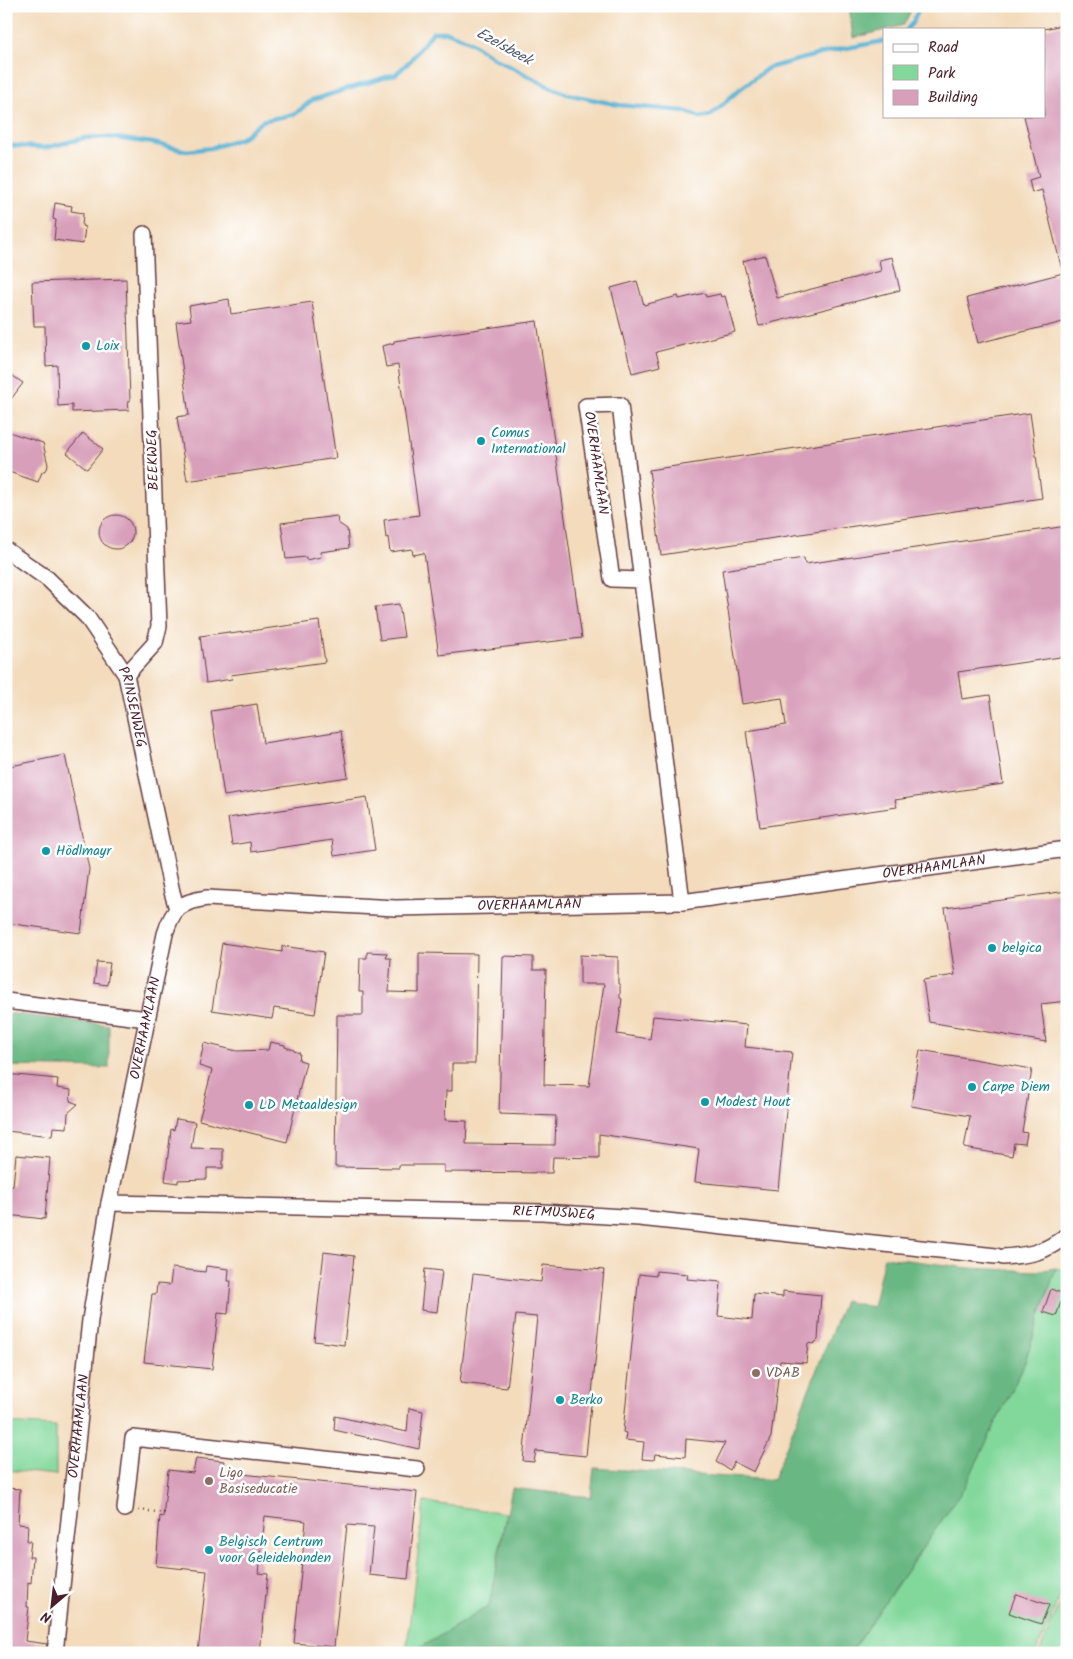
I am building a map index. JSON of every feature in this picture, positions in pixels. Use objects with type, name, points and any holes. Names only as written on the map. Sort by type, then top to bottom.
[{"type":"street","name":"BEEKWEG","points":[[126,675],[155,643],[159,626],[144,234]]},
{"type":"street","name":"OVERHAAMLAAN","points":[[642,580],[612,579],[586,406],[620,405],[642,580],[682,902]]},
{"type":"street","name":"PRINSENWEG","points":[[6,550],[48,579],[87,617],[126,675],[177,909]]},
{"type":"street","name":"OVERHAAMLAAN","points":[[55,1653],[90,1320],[109,1203],[165,934],[169,920],[177,909],[188,901],[207,898],[396,908],[682,902],[1067,849]]},
{"type":"street","points":[[6,1001],[147,1019]]},
{"type":"street","name":"RIETMUSWEG","points":[[109,1203],[542,1212],[640,1218],[999,1257],[1033,1254],[1057,1243],[1067,1235]]},
{"type":"street","points":[[124,1509],[133,1438],[416,1469]]},
{"type":"path","points":[[124,1509],[166,1513]]},
{"type":"green space","points":[[849,6],[913,6],[904,25],[883,28],[883,30],[853,38]]},
{"type":"green space","points":[[6,1013],[109,1025],[109,1068],[6,1066]]},
{"type":"green space","points":[[884,1257],[969,1268],[1036,1271],[1056,1268],[1023,1367],[964,1488],[850,1653],[412,1653],[489,1606],[512,1488],[591,1497],[594,1468],[773,1480],[844,1301],[873,1307]]},
{"type":"green space","points":[[1056,1268],[1067,1271],[1067,1579],[1036,1653],[850,1653],[964,1488],[1023,1367]]},
{"type":"green space","points":[[6,1423],[56,1426],[56,1475],[6,1470]]},
{"type":"green space","points":[[424,1502],[506,1513],[489,1606],[412,1653],[406,1653]]},
{"type":"green space","points":[[1067,1586],[1067,1653],[1039,1653]]},
{"type":"building","points":[[1067,24],[1067,270],[1062,270],[1042,190],[1032,193],[1029,180],[1039,177],[1024,118],[1046,118],[1046,29]]},
{"type":"building","points":[[55,203],[72,206],[71,211],[83,213],[82,226],[85,227],[83,244],[54,240],[56,220],[53,219]]},
{"type":"building","points":[[765,255],[777,298],[881,271],[879,260],[892,257],[900,290],[759,326],[743,261]]},
{"type":"building","points":[[1067,272],[1067,321],[978,343],[967,298]]},
{"type":"building","name":"Loix","points":[[126,279],[129,410],[72,412],[72,405],[58,406],[57,365],[46,366],[45,326],[34,326],[32,282]]},
{"type":"building","points":[[637,281],[644,305],[678,296],[679,299],[705,293],[706,297],[720,294],[721,297],[725,296],[735,332],[656,352],[660,366],[632,373],[611,288]]},
{"type":"building","points":[[229,299],[231,314],[312,302],[336,458],[187,481],[177,417],[189,415],[176,322],[191,320],[189,306]]},
{"type":"building","name":"Comus International","points":[[537,321],[582,638],[439,655],[424,553],[413,555],[412,549],[390,552],[388,537],[386,538],[384,520],[419,515],[398,365],[386,367],[382,346],[394,343],[394,341]]},
{"type":"building","points":[[6,371],[23,383],[6,406]]},
{"type":"building","points":[[1030,413],[1042,498],[661,555],[649,470]]},
{"type":"building","points":[[6,431],[43,443],[48,465],[47,469],[42,472],[38,482],[6,471]]},
{"type":"building","points":[[83,433],[103,449],[87,469],[67,453]]},
{"type":"building","points":[[116,515],[128,520],[133,532],[128,544],[116,549],[104,544],[99,532],[104,520]]},
{"type":"building","points":[[337,516],[338,523],[347,529],[349,548],[320,552],[321,557],[306,560],[306,557],[286,559],[281,523]]},
{"type":"building","points":[[1067,526],[1067,656],[958,672],[962,699],[990,695],[1003,784],[895,800],[897,807],[760,827],[746,731],[786,725],[782,698],[742,704],[722,570],[804,558],[805,564]]},
{"type":"building","points":[[399,604],[404,637],[380,640],[375,607]]},
{"type":"building","points":[[319,621],[325,662],[231,675],[232,679],[206,683],[200,636],[229,632],[230,634]]},
{"type":"building","points":[[257,704],[263,743],[341,731],[348,777],[224,796],[211,711]]},
{"type":"building","name":"Hödlmayr","points":[[65,755],[89,869],[81,933],[6,923],[6,767]]},
{"type":"building","points":[[367,797],[375,850],[334,856],[332,840],[251,852],[250,842],[232,845],[228,818]]},
{"type":"building","name":"belgica","points":[[1067,891],[1067,1001],[1041,1004],[1046,1042],[929,1022],[923,980],[955,975],[945,908]]},
{"type":"building","points":[[222,943],[282,952],[282,946],[324,952],[315,1014],[274,1008],[272,1019],[212,1010]]},
{"type":"building","points":[[367,952],[387,953],[386,958],[391,958],[389,992],[419,993],[419,953],[477,954],[475,1064],[452,1064],[452,1091],[446,1091],[445,1120],[467,1121],[466,1144],[555,1145],[556,1116],[499,1114],[503,956],[533,957],[533,970],[546,970],[544,1085],[589,1086],[604,984],[580,984],[580,955],[618,957],[618,984],[620,984],[620,998],[622,999],[617,1034],[650,1039],[653,1016],[747,1025],[745,1047],[792,1052],[778,1190],[695,1182],[699,1149],[599,1134],[599,1158],[553,1157],[552,1173],[444,1172],[444,1165],[399,1165],[399,1168],[335,1167],[337,1015],[363,1015],[363,992],[359,992],[360,958],[367,958]]},
{"type":"building","points":[[97,962],[110,963],[107,985],[94,983]]},
{"type":"building","name":"LD Metaaldesign","points":[[270,1042],[285,1045],[285,1047],[300,1053],[299,1060],[306,1062],[287,1142],[199,1120],[212,1070],[199,1066],[204,1043],[237,1051],[268,1050]]},
{"type":"building","name":"Carpe Diem","points":[[920,1050],[1032,1069],[1022,1132],[1027,1133],[1025,1144],[1014,1143],[1012,1156],[964,1148],[970,1116],[911,1106]]},
{"type":"building","points":[[6,1074],[58,1079],[57,1088],[71,1090],[70,1101],[78,1104],[68,1113],[67,1128],[53,1127],[52,1136],[6,1131]]},
{"type":"building","points":[[176,1119],[195,1122],[191,1148],[223,1149],[223,1168],[207,1168],[207,1179],[178,1180],[178,1183],[165,1181],[171,1129],[174,1130]]},
{"type":"building","points":[[16,1155],[50,1158],[45,1219],[6,1215],[6,1186],[13,1186]]},
{"type":"building","points":[[324,1252],[354,1256],[344,1345],[314,1341]]},
{"type":"building","name":"Berko","points":[[543,1265],[604,1270],[586,1456],[536,1451],[534,1462],[523,1461],[537,1317],[516,1315],[507,1388],[460,1383],[473,1274],[541,1282]]},
{"type":"building","points":[[206,1266],[229,1269],[228,1281],[231,1281],[228,1314],[218,1313],[212,1369],[144,1362],[152,1294],[156,1294],[157,1284],[170,1285],[172,1268],[205,1272]]},
{"type":"building","points":[[425,1269],[442,1271],[437,1312],[421,1310]]},
{"type":"building","name":"VDAB","points":[[656,1271],[688,1274],[687,1279],[721,1282],[718,1316],[752,1320],[754,1294],[783,1297],[783,1291],[821,1295],[818,1340],[813,1344],[808,1343],[806,1363],[780,1361],[771,1437],[754,1472],[734,1462],[730,1470],[716,1462],[725,1443],[686,1439],[685,1457],[655,1454],[654,1460],[642,1459],[644,1442],[625,1440],[626,1433],[623,1432],[639,1274],[656,1276]]},
{"type":"building","points":[[1051,1289],[1064,1294],[1056,1316],[1043,1312]]},
{"type":"building","points":[[409,1408],[423,1411],[419,1449],[334,1430],[335,1416],[407,1432]]},
{"type":"building","name":"Belgisch Centrum voor Geleidehonden","points":[[196,1458],[224,1461],[222,1472],[417,1492],[408,1579],[369,1575],[374,1527],[347,1525],[334,1647],[294,1643],[306,1521],[265,1516],[259,1573],[268,1574],[260,1653],[198,1653],[207,1571],[156,1566],[160,1516],[163,1517],[168,1470],[193,1473]]},
{"type":"building","points":[[6,1488],[20,1489],[18,1524],[28,1525],[27,1541],[31,1541],[29,1557],[33,1557],[31,1583],[28,1582],[27,1607],[29,1607],[25,1641],[47,1644],[46,1653],[6,1651]]},
{"type":"building","points":[[1016,1594],[1049,1605],[1041,1624],[1009,1613]]},
{"type":"waterway","name":"Ezelsbeek","points":[[908,28],[913,22],[920,6]]},
{"type":"waterway","name":"Ezelsbeek","points":[[6,145],[45,148],[84,138],[107,137],[153,143],[187,151],[211,148],[242,138],[262,121],[295,114],[312,100],[396,74],[410,61],[433,32],[447,32],[469,41],[492,57],[567,94],[619,105],[684,111],[700,117],[711,115],[740,89],[768,68],[831,51],[883,41]]},
{"type":"place","name":"Loix","points":[[86,346]]},
{"type":"place","name":"Comus International","points":[[481,441]]},
{"type":"place","name":"Hödlmayr","points":[[46,851]]},
{"type":"place","name":"belgica","points":[[992,948]]},
{"type":"place","name":"Carpe Diem","points":[[972,1087]]},
{"type":"place","name":"Modest Hout","points":[[705,1102]]},
{"type":"place","name":"LD Metaaldesign","points":[[249,1105]]},
{"type":"place","name":"VDAB","points":[[756,1373]]},
{"type":"place","name":"Berko","points":[[560,1400]]},
{"type":"place","name":"Ligo Basiseducatie","points":[[209,1481]]},
{"type":"place","name":"Belgisch Centrum voor Geleidehonden","points":[[209,1550]]}]
